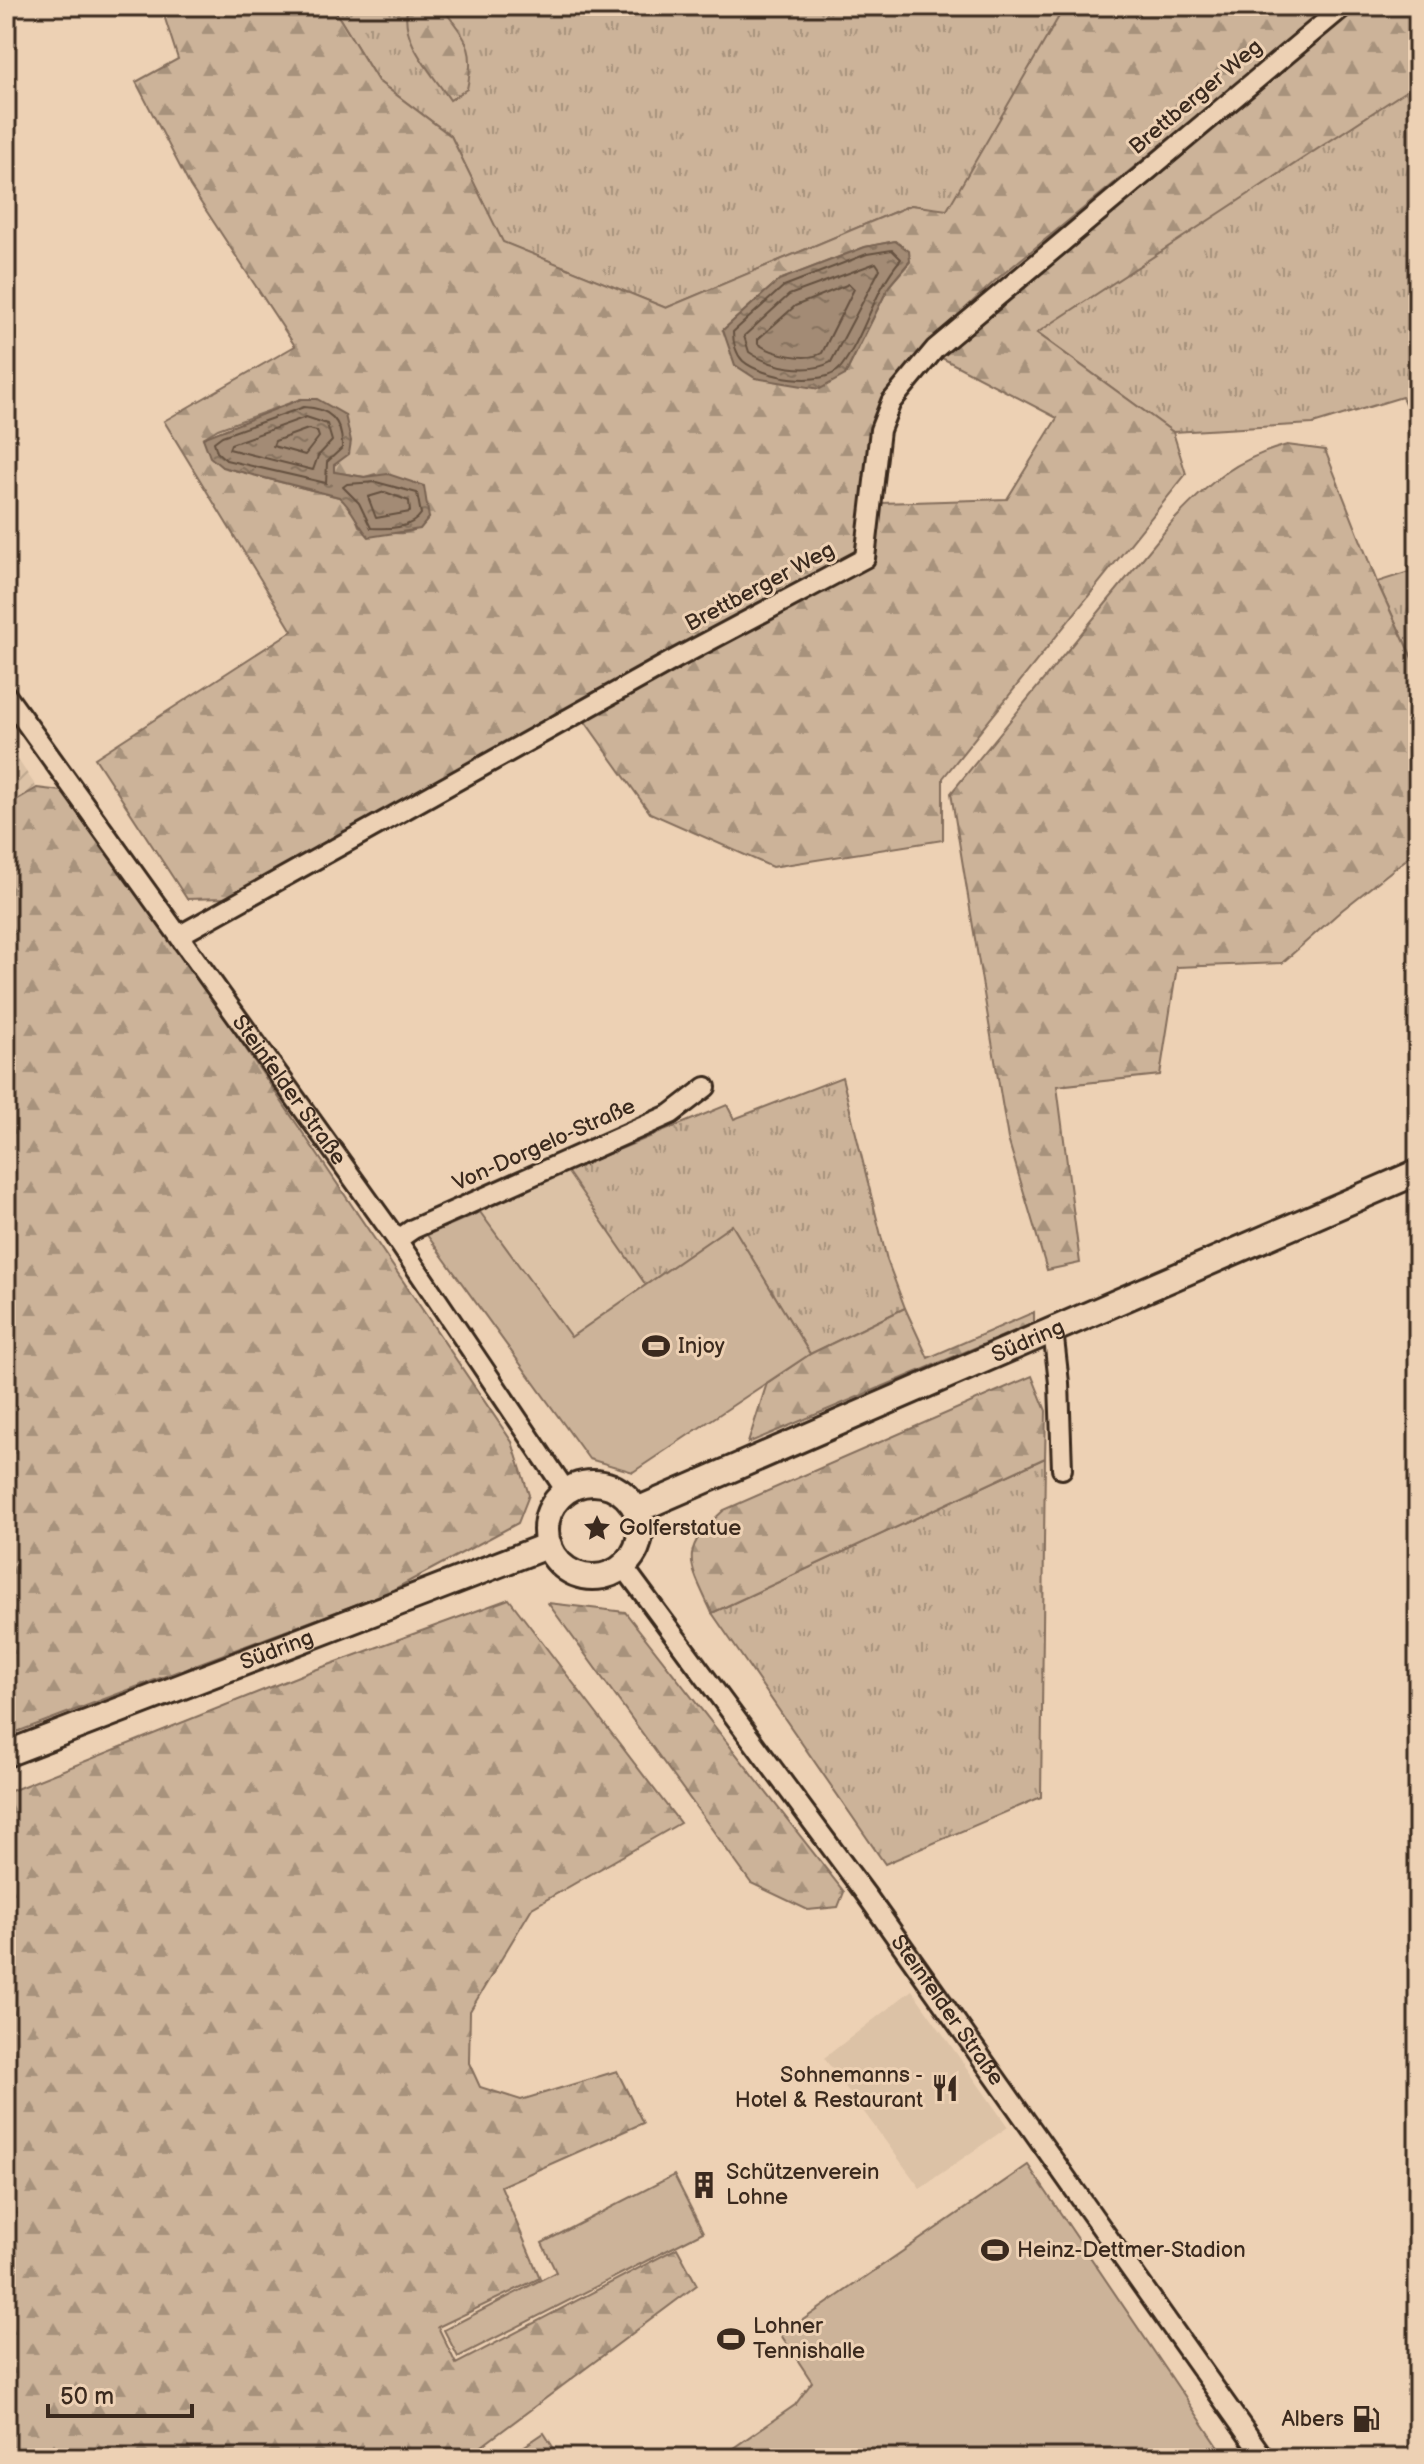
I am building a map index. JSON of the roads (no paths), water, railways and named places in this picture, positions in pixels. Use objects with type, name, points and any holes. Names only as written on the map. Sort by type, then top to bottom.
[{"type":"main road","name":"Südring","points":[[637,1510],[1418,1172]]},
{"type":"main road","points":[[586,1483],[612,1486],[637,1510],[640,1538],[636,1549],[623,1566],[601,1576],[578,1574],[561,1564],[549,1545],[548,1516],[566,1491],[586,1483]]},
{"type":"main road","name":"Südring","points":[[6,1754],[549,1545]]},
{"type":"street","name":"Brettberger Weg","points":[[180,935],[650,673],[865,558],[880,430],[891,402],[935,349],[1344,6]]},
{"type":"street","name":"Steinfelder Straße","points":[[6,695],[397,1240],[566,1491]]},
{"type":"street","name":"Von-Dorgelo-Straße","points":[[397,1240],[413,1229],[671,1114],[706,1087]]},
{"type":"street","points":[[1053,1330],[1059,1383],[1062,1469]]},
{"type":"street","name":"Steinfelder Straße","points":[[623,1566],[867,1896],[1264,2458]]},
{"type":"water","points":[[895,241],[909,251],[910,261],[889,286],[845,375],[820,389],[755,378],[735,365],[723,330],[779,280],[865,247]]},
{"type":"water","points":[[301,399],[317,399],[345,415],[351,441],[349,454],[334,465],[334,472],[364,477],[388,474],[424,486],[429,518],[420,529],[369,537],[339,497],[222,467],[210,457],[203,438]]},
{"type":"place","name":"Injoy","points":[[656,1346]]},
{"type":"place","name":"Golferstatue","points":[[597,1528]]},
{"type":"place","name":"Sohnemanns - Hotel & Restaurant","points":[[945,2088]]},
{"type":"place","name":"Schützenverein Lohne","points":[[704,2185]]},
{"type":"place","name":"Heinz-Dettmer-Stadion","points":[[995,2250]]},
{"type":"place","name":"Lohner Tennishalle","points":[[731,2339]]},
{"type":"place","name":"Albers","points":[[1366,2419]]}]
